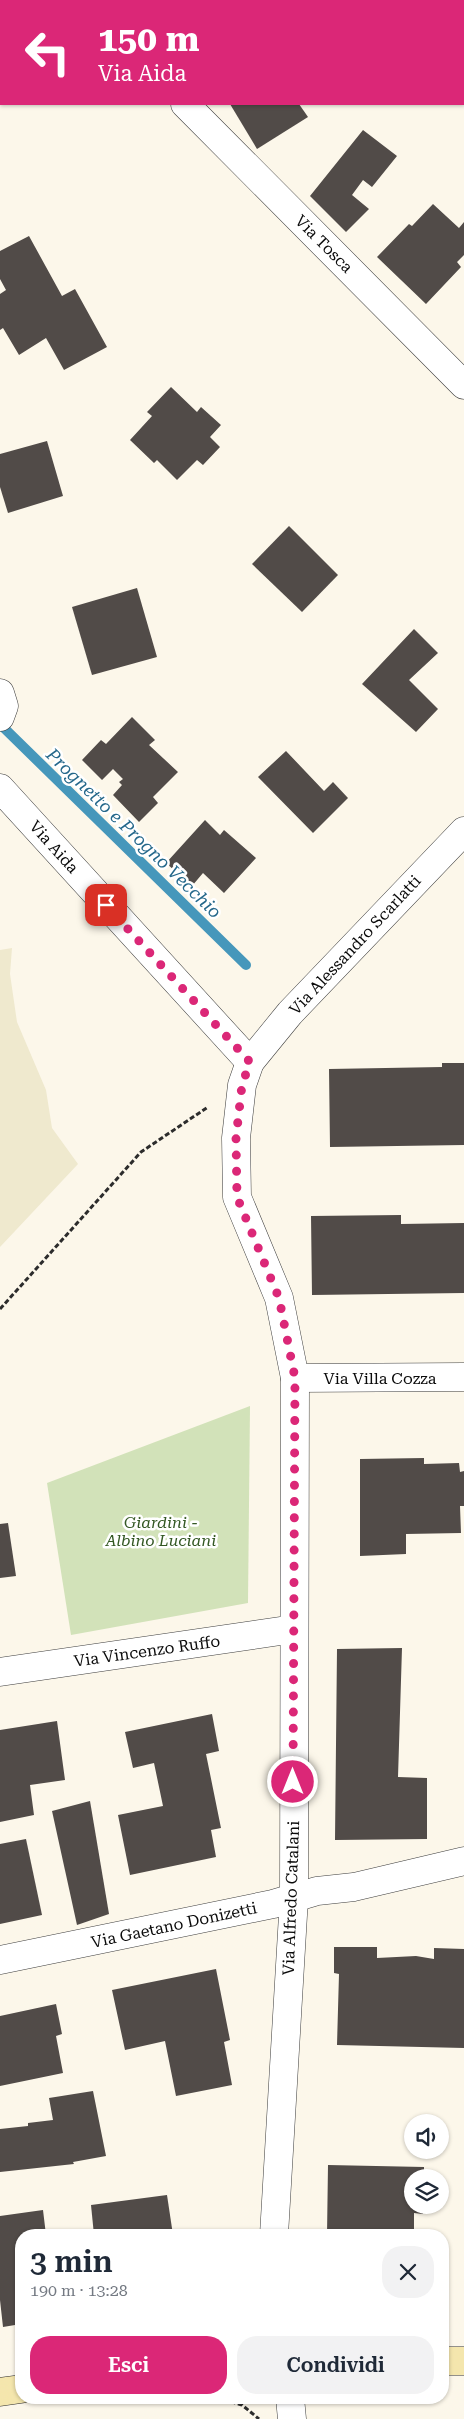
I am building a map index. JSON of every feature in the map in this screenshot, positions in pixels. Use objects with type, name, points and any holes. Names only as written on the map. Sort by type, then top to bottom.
[{"type":"main road","points":[[449,2361],[464,2362]]},
{"type":"main road","points":[[0,2392],[15,2390]]},
{"type":"street","name":"Via Tosca","points":[[186,105],[464,385]]},
{"type":"street","points":[[0,693],[4,706],[0,717]]},
{"type":"street","name":"Via Aida","points":[[0,788],[246,1073]]},
{"type":"street","name":"Via Alessandro Scarlatti","points":[[246,1073],[290,1013],[464,830]]},
{"type":"street","name":"Via Alfredo Catalani","points":[[246,1073],[236,1138],[237,1197],[279,1298],[295,1378],[294,1898],[274,2229]]},
{"type":"street","name":"Via Villa Cozza","points":[[295,1378],[464,1377]]},
{"type":"street","name":"Via Vincenzo Ruffo","points":[[0,1672],[294,1629]]},
{"type":"street","name":"Via Gaetano Donizetti","points":[[0,1960],[273,1904],[317,1891],[354,1887],[464,1861]]},
{"type":"street","points":[[291,2404],[292,2419]]},
{"type":"path","points":[[0,1309],[141,1152],[246,1073]]},
{"type":"path","points":[[239,2404],[259,2419]]},
{"type":"shaded area","points":[[12,948],[10,974],[17,1022],[46,1090],[52,1128],[78,1164],[0,1247],[0,950]]},
{"type":"green space","name":"Giardini - Albino Luciani","points":[[250,1406],[248,1603],[71,1635],[47,1483]]},
{"type":"building","points":[[231,105],[300,105],[308,117],[257,149]]},
{"type":"building","points":[[363,130],[397,156],[372,187],[363,180],[352,195],[369,209],[346,232],[310,196]]},
{"type":"building","points":[[433,204],[459,228],[464,222],[464,255],[457,262],[461,267],[426,304],[377,257],[409,224],[412,226]]},
{"type":"building","points":[[29,236],[62,296],[75,289],[107,347],[64,370],[46,338],[19,355],[3,328],[0,330],[0,294],[6,290],[0,279],[0,251]]},
{"type":"building","points":[[171,387],[197,412],[201,407],[221,425],[210,437],[220,447],[203,465],[197,460],[177,480],[157,460],[154,463],[130,440],[152,416],[147,412]]},
{"type":"building","points":[[47,441],[63,496],[8,513],[0,487],[0,454]]},
{"type":"building","points":[[289,526],[338,575],[302,612],[252,564]]},
{"type":"building","points":[[137,588],[157,657],[92,675],[72,607]]},
{"type":"building","points":[[414,629],[438,653],[409,680],[438,709],[416,732],[362,684]]},
{"type":"building","points":[[132,717],[155,740],[149,745],[178,772],[153,797],[158,803],[139,822],[113,795],[122,785],[119,782],[123,779],[113,769],[102,780],[82,760],[101,740],[106,744]]},
{"type":"building","points":[[286,751],[324,791],[333,782],[348,798],[313,833],[258,777]]},
{"type":"building","points":[[205,820],[220,835],[224,830],[256,858],[224,893],[203,873],[192,886],[166,863]]},
{"type":"building","points":[[442,1063],[464,1063],[464,1145],[330,1147],[329,1069],[442,1067]]},
{"type":"building","points":[[401,1215],[401,1224],[464,1223],[464,1293],[312,1295],[311,1216]]},
{"type":"building","points":[[424,1458],[424,1464],[459,1463],[460,1472],[464,1471],[464,1506],[460,1506],[461,1533],[406,1534],[406,1554],[360,1556],[360,1459]]},
{"type":"building","points":[[8,1523],[16,1576],[0,1578],[0,1524]]},
{"type":"building","points":[[402,1648],[398,1777],[427,1778],[427,1839],[335,1840],[337,1649]]},
{"type":"building","points":[[212,1714],[219,1751],[206,1754],[221,1828],[211,1830],[216,1857],[130,1875],[118,1815],[163,1806],[154,1763],[133,1768],[125,1732]]},
{"type":"building","points":[[57,1721],[65,1780],[30,1785],[34,1815],[0,1822],[0,1730]]},
{"type":"building","points":[[90,1801],[109,1914],[77,1925],[52,1811]]},
{"type":"building","points":[[26,1839],[42,1915],[0,1924],[0,1844]]},
{"type":"building","points":[[334,1947],[377,1947],[377,1958],[416,1956],[434,1959],[434,1948],[464,1949],[464,2048],[337,2045],[339,1974],[334,1973]]},
{"type":"building","points":[[216,1969],[230,2040],[224,2042],[232,2085],[176,2096],[165,2041],[125,2050],[112,1990]]},
{"type":"building","points":[[56,2004],[62,2034],[56,2036],[63,2073],[0,2086],[0,2016]]},
{"type":"building","points":[[93,2091],[106,2156],[73,2162],[74,2164],[0,2172],[0,2129],[28,2126],[28,2123],[53,2120],[49,2098]]},
{"type":"building","points":[[328,2165],[424,2167],[424,2169],[404,2169],[404,2214],[414,2214],[414,2229],[327,2229]]},
{"type":"building","points":[[167,2195],[172,2229],[93,2229],[91,2205]]},
{"type":"building","points":[[43,2210],[45,2229],[15,2229],[15,2325],[3,2327],[0,2300],[0,2216]]},
{"type":"waterway","name":"Prognetto e Progno Vecchio","points":[[0,724],[246,965]]},
{"type":"route","points":[[106,905],[250,1062],[242,1085],[236,1138],[237,1197],[279,1298],[295,1378],[293,1782]]}]
